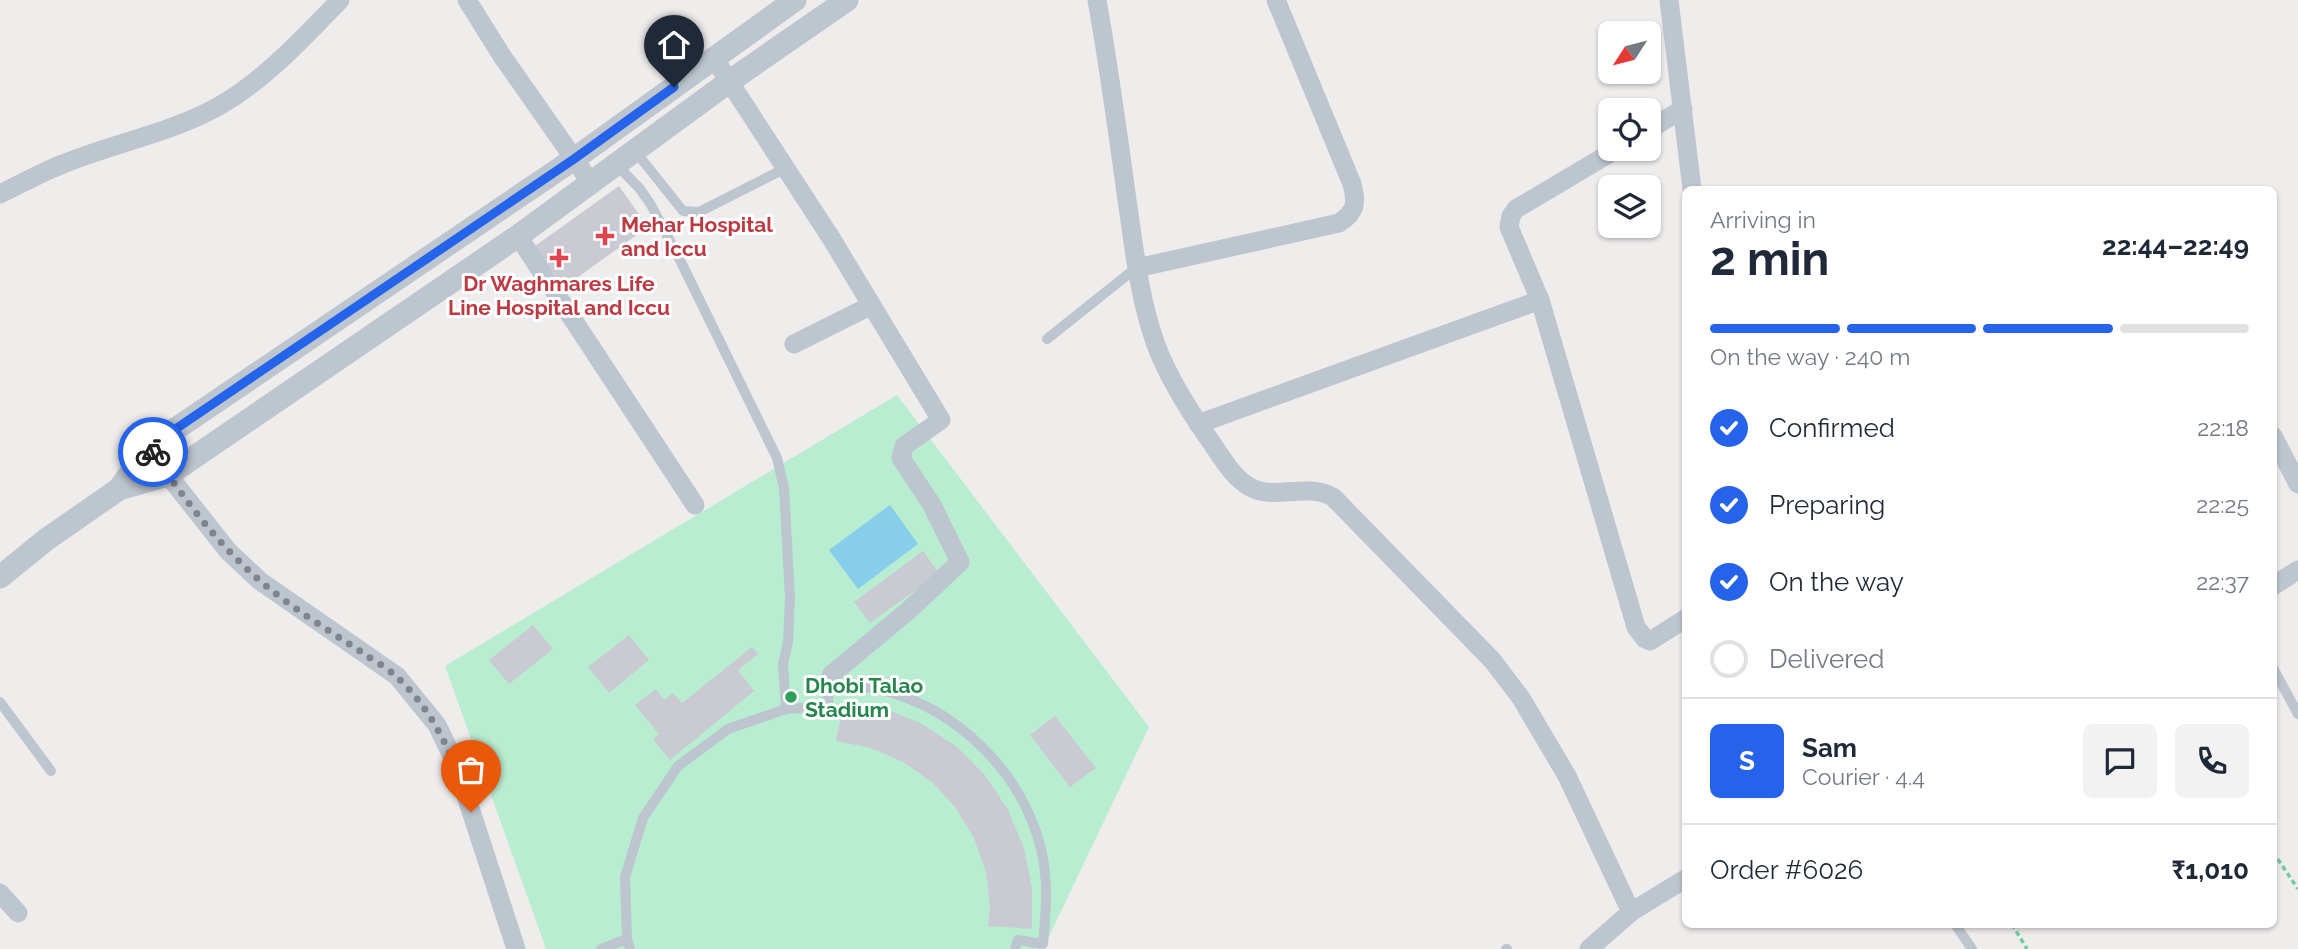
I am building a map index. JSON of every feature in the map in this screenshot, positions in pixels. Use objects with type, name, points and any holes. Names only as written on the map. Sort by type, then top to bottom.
[{"type":"street","points":[[0,194],[63,164],[218,106],[266,72],[340,0]]},
{"type":"street","points":[[467,0],[502,56],[592,183]]},
{"type":"street","points":[[119,489],[149,447],[574,159],[795,0]]},
{"type":"street","points":[[0,577],[47,538],[119,489],[168,475],[518,236],[846,0]]},
{"type":"street","points":[[1097,0],[1137,268],[1161,358],[1198,424],[1230,469],[1256,491],[1322,491],[1333,496],[1492,660],[1521,698],[1567,776],[1631,912]]},
{"type":"street","points":[[1137,268],[1339,223],[1355,209],[1356,199],[1352,184],[1276,0]]},
{"type":"street","points":[[1669,0],[1692,186]]},
{"type":"street","points":[[714,58],[831,238],[941,420],[904,446],[901,458],[932,505],[960,562],[909,610],[831,675],[829,684]]},
{"type":"street","points":[[1661,122],[1683,109]]},
{"type":"street","points":[[1598,160],[1516,209],[1511,216],[1509,227],[1539,300],[1636,627],[1645,639],[1650,641],[1682,621]]},
{"type":"street","points":[[518,236],[695,505]]},
{"type":"street","points":[[1198,424],[1539,300]]},
{"type":"street","points":[[794,344],[870,306]]},
{"type":"street","points":[[2277,444],[2298,484]]},
{"type":"street","points":[[149,447],[228,551],[260,581],[397,676],[437,725],[455,762],[516,949]]},
{"type":"street","points":[[2277,583],[2298,570]]},
{"type":"street","points":[[1589,949],[1631,912],[1682,881]]},
{"type":"street","points":[[0,892],[18,913]]},
{"type":"lane","points":[[635,151],[683,211],[699,212],[786,168]]},
{"type":"lane","points":[[617,165],[651,205],[777,458],[784,488],[790,598],[788,642],[783,664],[786,709]]},
{"type":"lane","points":[[1047,339],[1137,268]]},
{"type":"lane","points":[[2277,675],[2298,714]]},
{"type":"lane","points":[[601,949],[629,944],[625,877],[643,818],[678,766],[728,729],[786,709],[828,706],[829,684],[877,689],[922,705],[964,730],[998,763],[1024,803],[1041,849],[1047,897],[1043,944],[1018,940],[1015,949]]},
{"type":"lane","points":[[0,702],[51,771]]},
{"type":"lane","points":[[1958,928],[1972,949]]},
{"type":"path","points":[[2277,858],[2298,889]]},
{"type":"path","points":[[2014,928],[2027,949]]},
{"type":"green space","name":"Dhobi Talao Stadium","points":[[897,395],[1149,727],[1043,949],[546,949],[445,666]]},
{"type":"water","points":[[890,505],[918,544],[858,589],[829,550]]},
{"type":"building","points":[[619,186],[648,227],[564,287],[535,246]]},
{"type":"building","points":[[923,551],[939,573],[870,623],[854,602]]},
{"type":"building","points":[[533,625],[553,649],[509,684],[489,660]]},
{"type":"building","points":[[629,635],[649,660],[609,693],[588,667]]},
{"type":"building","points":[[752,647],[758,654],[738,670],[754,691],[670,760],[653,739],[659,734],[635,705],[656,689],[664,700],[673,693],[682,703]]},
{"type":"building","points":[[844,700],[884,708],[922,724],[956,746],[985,775],[1008,810],[1024,848],[1032,888],[1032,929],[988,926],[990,907],[986,872],[974,838],[956,808],[932,782],[903,762],[871,748],[836,741]]},
{"type":"building","points":[[1055,716],[1096,768],[1070,787],[1030,735]]},
{"type":"way so far","points":[[153,452],[228,551],[260,581],[397,676],[437,725],[455,762],[471,812]]},
{"type":"place","name":"Mehar Hospital and Iccu","points":[[605,236]]},
{"type":"place","name":"Dr Waghmares Life Line Hospital and Iccu","points":[[559,258]]},
{"type":"place","name":"Dhobi Talao Stadium","points":[[791,697]]},
{"type":"route","points":[[153,452],[149,447],[574,159],[674,87]]}]
